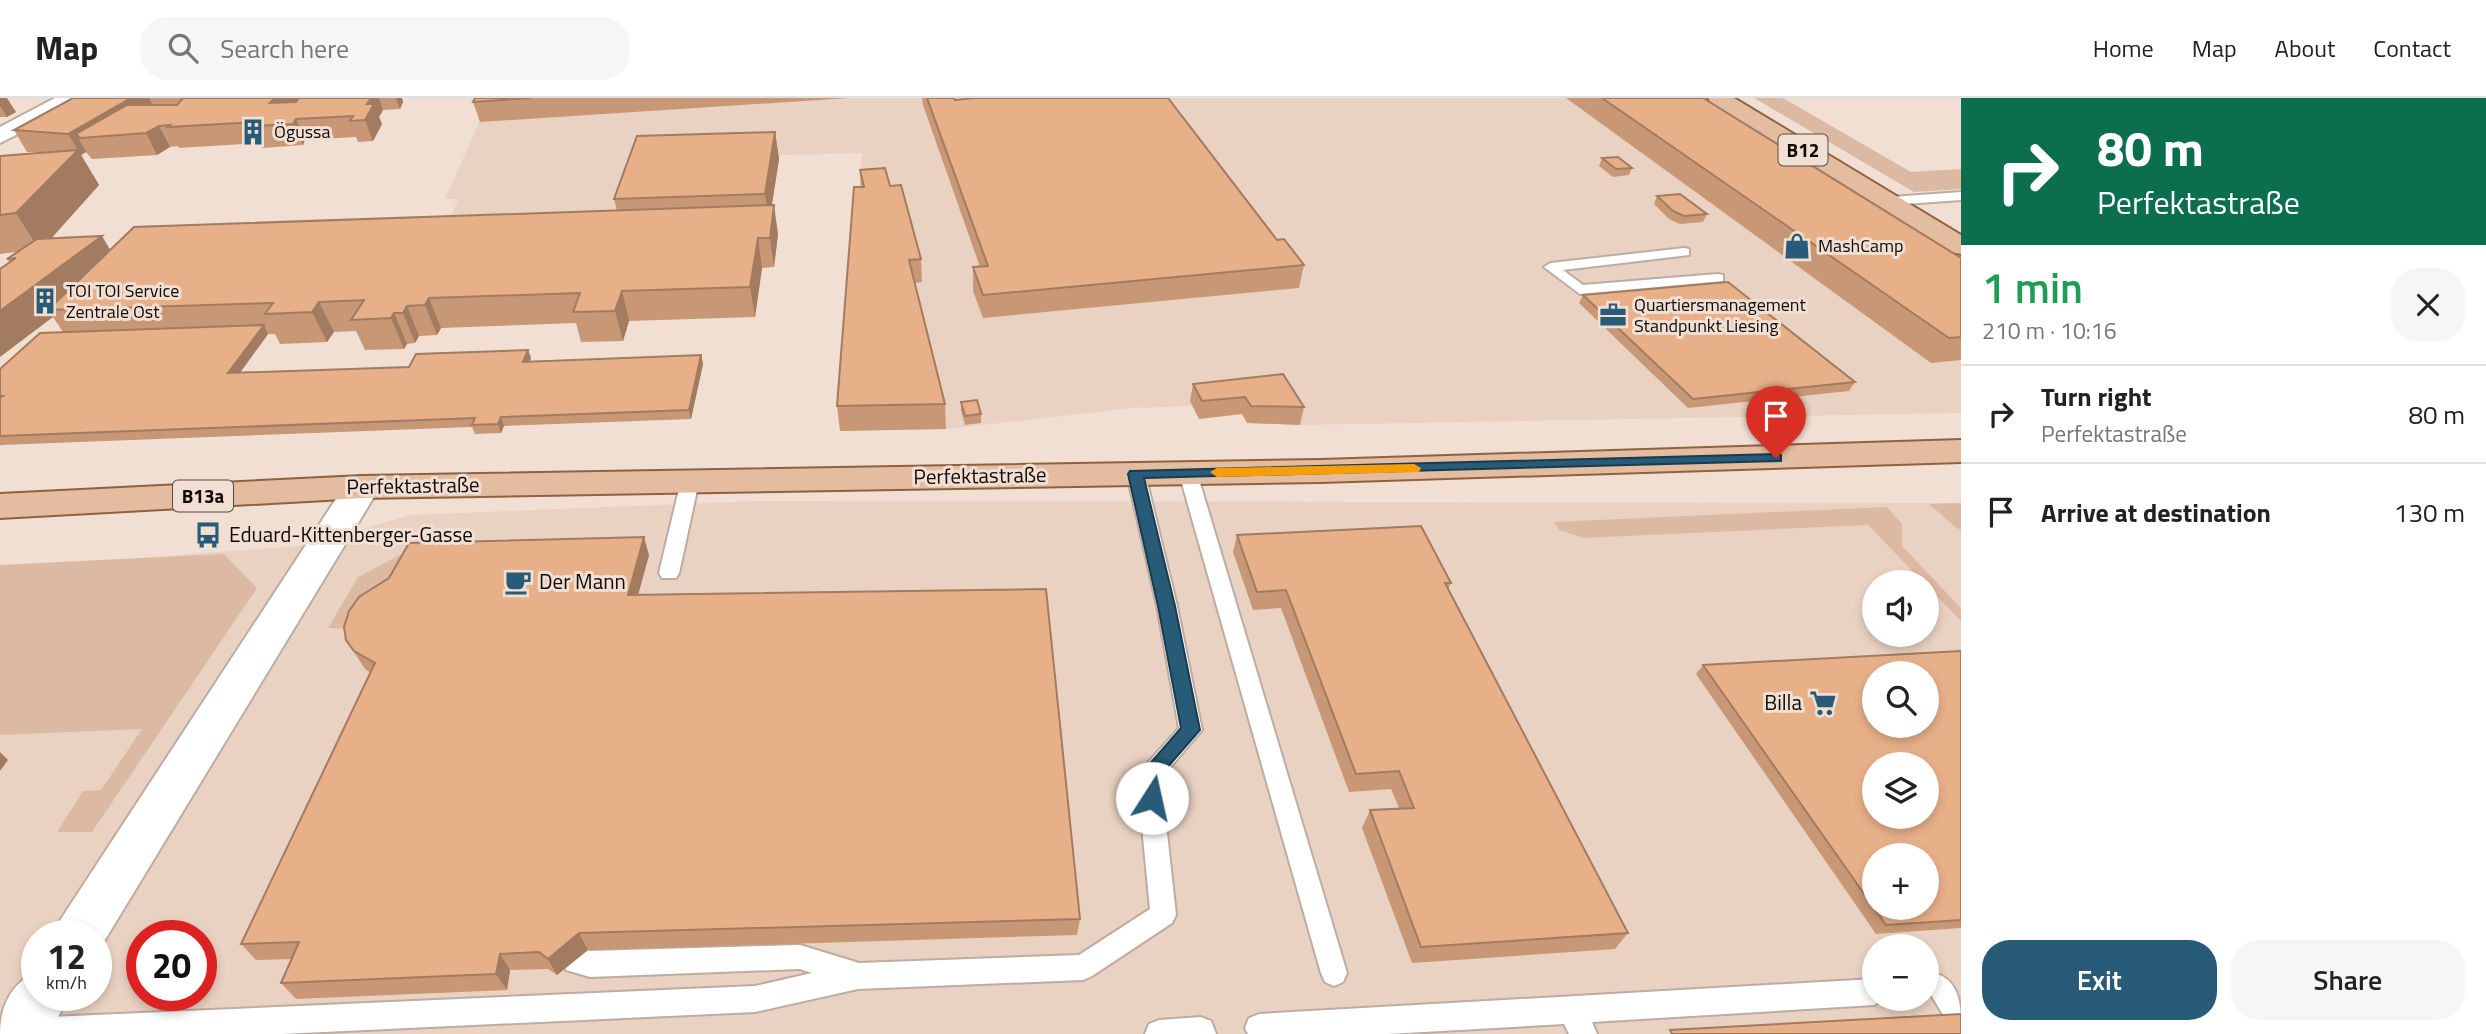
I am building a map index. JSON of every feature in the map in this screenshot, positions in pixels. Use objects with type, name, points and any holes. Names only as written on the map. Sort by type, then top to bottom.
[{"type":"main road","name":"B12","points":[[1692,98],[1961,268]]},
{"type":"main road","name":"B12","points":[[1719,98],[1878,202],[1961,246]]},
{"type":"main road","name":"Perfektastraße","points":[[0,506],[362,487],[1188,473],[1651,462],[1961,451]]},
{"type":"street","points":[[5,131],[71,98]]},
{"type":"street","points":[[89,920],[362,487]]},
{"type":"lane","points":[[1878,202],[1961,196]]},
{"type":"lane","points":[[1684,252],[1551,267],[1580,290],[1718,278]]},
{"type":"lane","points":[[1188,473],[1334,973]]},
{"type":"lane","points":[[26,1021],[755,999],[858,976],[1083,967],[1163,915],[1149,775],[1191,730],[1167,606],[1136,474]]},
{"type":"lane","points":[[669,573],[690,481]]},
{"type":"lane","points":[[575,961],[590,964],[800,957],[858,976]]},
{"type":"lane","points":[[1943,988],[1961,1018]]},
{"type":"lane","points":[[1259,1028],[1577,1022],[1862,993]]},
{"type":"lane","points":[[1160,1034],[1201,1031],[1202,1034]]},
{"type":"shaded area","points":[[490,98],[1662,98],[1961,292],[1961,413],[1300,425],[1247,423],[1242,414],[1199,419],[1192,406],[1134,408],[946,429],[840,431],[862,153],[634,159],[614,221],[447,227],[458,199],[445,199]]},
{"type":"shaded area","points":[[1754,98],[1783,98],[1911,172],[1961,169],[1961,189],[1914,192]]},
{"type":"shaded area","points":[[754,501],[1961,503],[1961,1034],[0,1034],[0,569],[307,545],[410,515]]},
{"type":"shaded area","points":[[1961,503],[1961,530],[1929,504]]},
{"type":"shaded area","points":[[1887,507],[1902,524],[1902,546],[1925,570],[1912,570],[1868,525],[1584,538],[1559,530],[1554,522]]},
{"type":"shaded area","points":[[404,553],[416,564],[359,629],[328,628],[358,577]]},
{"type":"shaded area","points":[[224,554],[257,588],[92,832],[57,832],[83,791],[101,790],[142,729],[0,735],[0,565]]},
{"type":"shaded area","points":[[1939,585],[1961,608],[1961,621],[1939,598]]},
{"type":"building","points":[[73,98],[131,98],[68,134],[14,130]]},
{"type":"building","points":[[183,98],[275,98],[270,103],[296,102],[299,98],[371,98],[367,104],[374,104],[365,120],[350,121],[353,116],[296,119],[293,124],[252,126],[256,122],[168,127],[170,125],[159,126],[146,133],[80,138],[76,134],[127,105],[177,105]]},
{"type":"building","points":[[475,98],[531,98],[473,102]]},
{"type":"building","points":[[927,98],[1168,98],[1277,240],[1284,239],[1304,265],[983,295],[973,267],[988,266]]},
{"type":"building","points":[[1602,98],[1703,98],[1961,258],[1961,337],[1949,338]]},
{"type":"building","points":[[775,132],[765,194],[614,199],[637,136]]},
{"type":"building","points":[[78,150],[16,213],[0,215],[0,156]]},
{"type":"building","points":[[1618,157],[1632,168],[1616,169],[1602,158]]},
{"type":"building","points":[[885,168],[890,186],[901,185],[921,259],[909,260],[945,404],[837,406],[854,187],[864,187],[860,170]]},
{"type":"building","points":[[1680,194],[1707,214],[1684,216],[1673,211],[1657,196]]},
{"type":"building","points":[[774,205],[770,238],[758,238],[750,287],[622,291],[615,311],[573,312],[580,293],[429,298],[425,305],[407,306],[403,313],[394,313],[391,318],[351,320],[364,300],[319,302],[312,312],[265,314],[273,303],[48,310],[134,227]]},
{"type":"building","points":[[102,236],[0,311],[0,269],[16,258],[7,259],[37,239]]},
{"type":"building","points":[[1728,282],[1855,382],[1693,399],[1583,295]]},
{"type":"building","points":[[264,325],[228,373],[409,367],[416,354],[528,350],[523,362],[701,355],[689,410],[501,417],[498,424],[472,425],[475,418],[0,436],[0,398],[3,396],[0,396],[0,369],[40,333]]},
{"type":"building","points":[[1283,374],[1304,407],[1251,406],[1245,397],[1202,401],[1193,384]]},
{"type":"building","points":[[977,400],[981,414],[965,416],[961,402]]},
{"type":"building","points":[[1421,526],[1451,583],[1445,583],[1628,933],[1421,947],[1370,810],[1414,808],[1399,771],[1356,774],[1286,590],[1257,592],[1237,535]]},
{"type":"building","name":"Der Mann","points":[[644,537],[628,595],[1046,589],[1080,919],[579,933],[548,959],[539,952],[500,954],[496,974],[281,983],[299,942],[241,944],[375,663],[354,651],[346,640],[344,627],[349,611],[359,597],[389,578],[409,543]]},
{"type":"building","points":[[1961,651],[1961,920],[1886,925],[1882,920],[1939,920],[1939,843],[1862,843],[1862,891],[1703,665]]},
{"type":"building","points":[[1961,1014],[1961,1034],[1672,1034],[1670,1030]]},
{"type":"slow traffic","points":[[1217,472],[1414,468]]},
{"type":"place","name":"Ögussa","points":[[253,132]]},
{"type":"place","name":"MashCamp","points":[[1797,246]]},
{"type":"place","name":"TOI TOI Service Zentrale Ost","points":[[45,301]]},
{"type":"place","name":"Quartiersmanagement Standpunkt Liesing","points":[[1613,315]]},
{"type":"place","name":"Eduard-Kittenberger-Gasse","points":[[208,535]]},
{"type":"place","name":"Der Mann","points":[[518,582]]},
{"type":"place","name":"Billa","points":[[1823,703]]},
{"type":"route","points":[[1152,798],[1149,775],[1191,730],[1167,606],[1136,474],[1776,458]]}]
